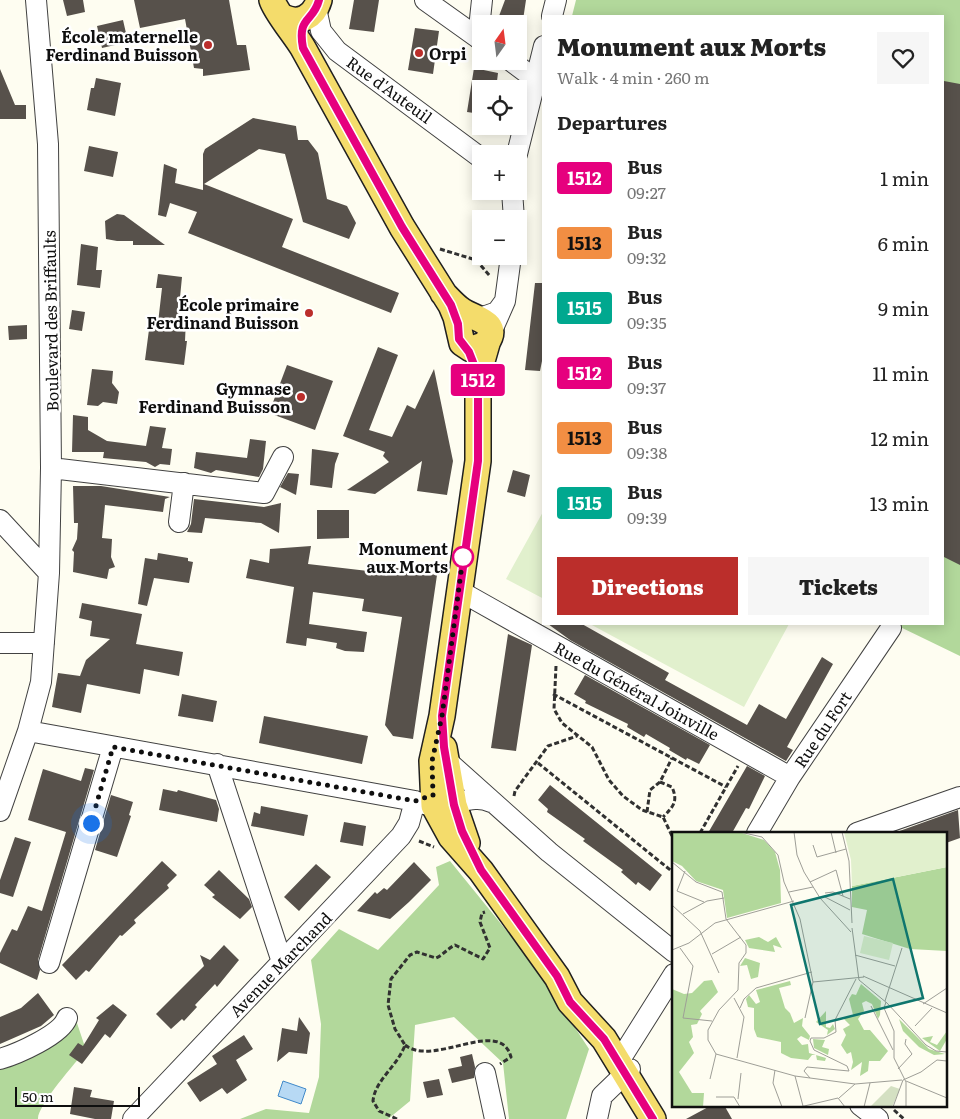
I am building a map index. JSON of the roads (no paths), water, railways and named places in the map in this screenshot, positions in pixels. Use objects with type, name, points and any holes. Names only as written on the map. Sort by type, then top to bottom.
[{"type":"main road","points":[[299,8],[303,48],[402,227],[456,317],[476,331],[478,461],[458,590],[442,716],[432,761],[437,799],[462,831],[481,870],[557,976],[570,1002],[604,1039],[626,1069],[653,1119]]},
{"type":"main road","points":[[437,799],[446,760],[442,716]]},
{"type":"street","name":"Boulevard des Briffaults","points":[[0,811],[26,737],[41,682],[49,573],[51,468],[48,144],[36,0]]},
{"type":"street","points":[[425,0],[472,33]]},
{"type":"street","points":[[481,15],[482,0]]},
{"type":"street","points":[[552,15],[556,0]]},
{"type":"street","name":"Rue d'Auteuil","points":[[299,8],[337,51],[472,151]]},
{"type":"street","points":[[519,145],[542,53]]},
{"type":"street","points":[[524,70],[535,78]]},
{"type":"street","points":[[476,331],[505,300],[510,265]]},
{"type":"street","points":[[51,468],[264,492],[283,457]]},
{"type":"street","points":[[179,522],[184,483]]},
{"type":"street","points":[[0,520],[49,573]]},
{"type":"street","name":"Rue du Général Joinville","points":[[458,590],[790,777]]},
{"type":"street","name":"Rue du Fort","points":[[758,832],[790,777],[891,628]]},
{"type":"street","points":[[0,643],[44,643]]},
{"type":"street","points":[[26,737],[113,747],[437,799],[477,798],[484,795]]},
{"type":"street","points":[[49,963],[113,747]]},
{"type":"street","points":[[446,760],[549,852],[672,950]]},
{"type":"street","points":[[217,764],[282,962]]},
{"type":"street","points":[[861,832],[960,797]]},
{"type":"street","name":"Avenue Marchand","points":[[132,1119],[401,836],[409,823],[437,799]]},
{"type":"street","points":[[597,1119],[597,1108],[602,1096],[626,1069],[672,978]]},
{"type":"street","points":[[0,1059],[40,1041],[59,1029],[67,1018]]},
{"type":"street","points":[[485,1073],[495,1119]]},
{"type":"street","points":[[861,1106],[878,1119]]},
{"type":"water","points":[[283,1081],[306,1089],[301,1104],[278,1096]]},
{"type":"place","name":"École maternelle Ferdinand Buisson","points":[[208,45]]},
{"type":"place","name":"Orpi","points":[[419,53]]},
{"type":"place","name":"École primaire Ferdinand Buisson","points":[[309,313]]},
{"type":"place","name":"Gymnase Ferdinand Buisson","points":[[301,397]]},
{"type":"place","name":"Monument aux Morts","points":[[463,557]]}]
